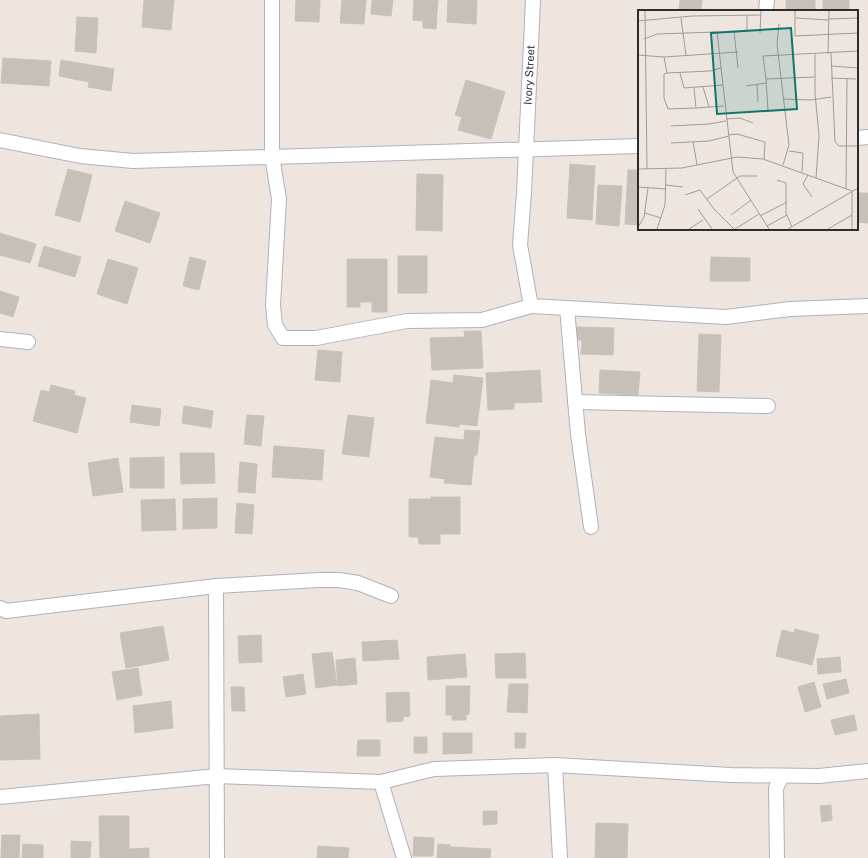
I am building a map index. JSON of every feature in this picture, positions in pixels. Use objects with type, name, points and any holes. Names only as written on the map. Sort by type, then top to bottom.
[{"type":"street","points":[[272,0],[272,156],[279,199],[273,305],[275,325],[283,338],[316,338],[407,321],[482,320],[531,306],[726,317],[790,309],[868,306]]},
{"type":"street","name":"Ivory Street","points":[[531,306],[520,245],[524,193],[532,0]]},
{"type":"street","points":[[766,10],[767,0]]},
{"type":"street","points":[[858,138],[868,137]]},
{"type":"street","points":[[0,140],[80,156],[133,161],[638,146]]},
{"type":"street","points":[[567,308],[578,434],[591,527]]},
{"type":"street","points":[[0,339],[28,342]]},
{"type":"street","points":[[575,402],[768,406]]},
{"type":"street","points":[[0,608],[6,611],[216,586],[339,580],[358,583],[391,596]]},
{"type":"street","points":[[216,586],[217,858]]},
{"type":"street","points":[[0,797],[217,776],[381,782],[434,769],[555,765],[730,776],[818,776],[868,771]]},
{"type":"street","points":[[555,765],[560,858]]},
{"type":"street","points":[[777,858],[776,788],[782,776]]},
{"type":"street","points":[[381,782],[404,858]]},
{"type":"building","points":[[144,0],[174,0],[171,30],[142,27]]},
{"type":"building","points":[[296,0],[320,0],[319,22],[295,21]]},
{"type":"building","points":[[342,0],[366,0],[364,24],[340,23]]},
{"type":"building","points":[[372,0],[393,0],[391,16],[371,14]]},
{"type":"building","points":[[414,0],[438,0],[436,29],[423,28],[423,21],[413,20]]},
{"type":"building","points":[[448,0],[477,0],[476,24],[447,22]]},
{"type":"building","points":[[680,0],[702,0],[701,10],[679,10]]},
{"type":"building","points":[[786,0],[815,0],[815,9],[786,9]]},
{"type":"building","points":[[823,0],[849,0],[849,10],[823,10]]},
{"type":"building","points":[[77,17],[98,18],[96,53],[75,51]]},
{"type":"building","points":[[3,58],[51,61],[49,86],[1,83]]},
{"type":"building","points":[[61,60],[114,69],[111,91],[88,87],[89,82],[59,76]]},
{"type":"building","points":[[466,80],[505,92],[491,139],[458,130],[462,117],[455,115]]},
{"type":"building","points":[[570,164],[595,166],[592,220],[567,218]]},
{"type":"building","points":[[68,169],[92,175],[80,222],[55,215]]},
{"type":"building","points":[[628,170],[638,170],[638,225],[625,224]]},
{"type":"building","points":[[417,174],[443,175],[442,231],[416,230]]},
{"type":"building","points":[[598,185],[622,186],[619,226],[596,224]]},
{"type":"building","points":[[858,193],[868,193],[868,223],[858,222]]},
{"type":"building","points":[[125,201],[160,213],[150,243],[115,231]]},
{"type":"building","points":[[0,233],[36,244],[30,263],[0,255]]},
{"type":"building","points":[[44,246],[81,257],[75,277],[38,266]]},
{"type":"building","points":[[398,256],[427,256],[427,293],[398,293]]},
{"type":"building","points":[[190,257],[206,261],[199,290],[183,286]]},
{"type":"building","points":[[711,257],[750,258],[750,281],[710,281]]},
{"type":"building","points":[[108,259],[138,268],[127,304],[97,294]]},
{"type":"building","points":[[347,259],[387,259],[387,312],[372,312],[372,302],[360,302],[360,307],[347,307]]},
{"type":"building","points":[[0,291],[19,297],[13,317],[0,313]]},
{"type":"building","points":[[577,327],[614,328],[613,355],[581,354],[582,340],[577,340]]},
{"type":"building","points":[[464,331],[481,331],[483,368],[432,370],[430,338],[465,337]]},
{"type":"building","points":[[699,334],[721,335],[719,392],[697,391]]},
{"type":"building","points":[[318,350],[342,352],[340,382],[315,380]]},
{"type":"building","points":[[540,370],[542,402],[514,403],[514,409],[488,410],[486,373]]},
{"type":"building","points":[[600,370],[640,372],[638,395],[599,393]]},
{"type":"building","points":[[454,375],[483,378],[477,426],[459,424],[459,427],[426,423],[431,380],[453,383]]},
{"type":"building","points":[[51,385],[75,391],[74,395],[86,398],[77,433],[33,421],[41,390],[49,392]]},
{"type":"building","points":[[132,405],[161,409],[159,426],[130,422]]},
{"type":"building","points":[[184,406],[213,411],[211,428],[182,423]]},
{"type":"building","points":[[247,415],[264,416],[261,446],[244,444]]},
{"type":"building","points":[[348,415],[374,418],[369,457],[342,454]]},
{"type":"building","points":[[465,430],[480,431],[477,455],[474,455],[471,485],[444,483],[445,479],[430,477],[435,437],[464,440]]},
{"type":"building","points":[[274,446],[324,450],[322,480],[272,477]]},
{"type":"building","points":[[180,453],[214,453],[215,483],[181,484]]},
{"type":"building","points":[[164,457],[164,488],[130,488],[130,458]]},
{"type":"building","points":[[118,458],[123,492],[93,496],[88,463]]},
{"type":"building","points":[[240,462],[257,464],[255,493],[238,492]]},
{"type":"building","points":[[431,497],[460,497],[460,534],[440,534],[440,544],[419,544],[418,537],[409,537],[409,499],[431,499]]},
{"type":"building","points":[[217,498],[217,528],[183,529],[183,499]]},
{"type":"building","points":[[175,499],[176,530],[142,531],[141,500]]},
{"type":"building","points":[[237,503],[254,505],[252,534],[235,533]]},
{"type":"building","points":[[163,626],[169,660],[126,668],[120,633]]},
{"type":"building","points":[[795,629],[819,635],[812,665],[776,656],[782,630],[794,633]]},
{"type":"building","points":[[261,635],[262,662],[239,663],[238,636]]},
{"type":"building","points":[[397,640],[399,659],[363,661],[362,642]]},
{"type":"building","points":[[332,652],[337,685],[316,688],[312,654]]},
{"type":"building","points":[[525,653],[526,678],[496,678],[495,654]]},
{"type":"building","points":[[465,654],[467,677],[428,680],[427,657]]},
{"type":"building","points":[[840,657],[841,672],[818,674],[817,659]]},
{"type":"building","points":[[355,658],[357,684],[338,686],[336,660]]},
{"type":"building","points":[[138,668],[142,695],[117,700],[112,672]]},
{"type":"building","points":[[303,674],[306,694],[286,697],[283,677]]},
{"type":"building","points":[[846,679],[849,693],[827,699],[823,684]]},
{"type":"building","points":[[814,682],[821,707],[805,712],[798,687]]},
{"type":"building","points":[[509,684],[528,684],[527,713],[507,712]]},
{"type":"building","points":[[446,686],[470,686],[469,714],[466,715],[466,720],[452,720],[452,715],[446,715]]},
{"type":"building","points":[[231,687],[244,687],[245,711],[232,711]]},
{"type":"building","points":[[409,692],[410,716],[403,717],[403,721],[387,722],[386,693]]},
{"type":"building","points":[[171,701],[173,728],[135,733],[133,706]]},
{"type":"building","points":[[39,714],[40,759],[0,760],[0,716]]},
{"type":"building","points":[[854,715],[857,730],[835,735],[831,720]]},
{"type":"building","points":[[443,733],[472,733],[472,753],[443,754]]},
{"type":"building","points":[[515,733],[526,733],[525,748],[515,748]]},
{"type":"building","points":[[414,737],[427,737],[427,753],[414,753]]},
{"type":"building","points":[[358,740],[380,740],[380,756],[357,756]]},
{"type":"building","points":[[831,805],[832,820],[822,822],[820,806]]},
{"type":"building","points":[[483,811],[497,811],[497,824],[483,825]]},
{"type":"building","points":[[99,816],[129,816],[129,849],[149,848],[149,858],[100,858]]},
{"type":"building","points":[[596,823],[628,824],[627,858],[595,858]]},
{"type":"building","points":[[2,835],[20,835],[19,858],[1,858]]},
{"type":"building","points":[[414,837],[434,838],[433,856],[413,856]]},
{"type":"building","points":[[71,841],[91,842],[90,858],[71,858]]},
{"type":"building","points":[[23,844],[43,845],[43,858],[22,858]]},
{"type":"building","points":[[438,844],[450,845],[450,847],[491,849],[490,858],[437,858]]},
{"type":"building","points":[[318,846],[349,848],[348,858],[317,858]]}]
